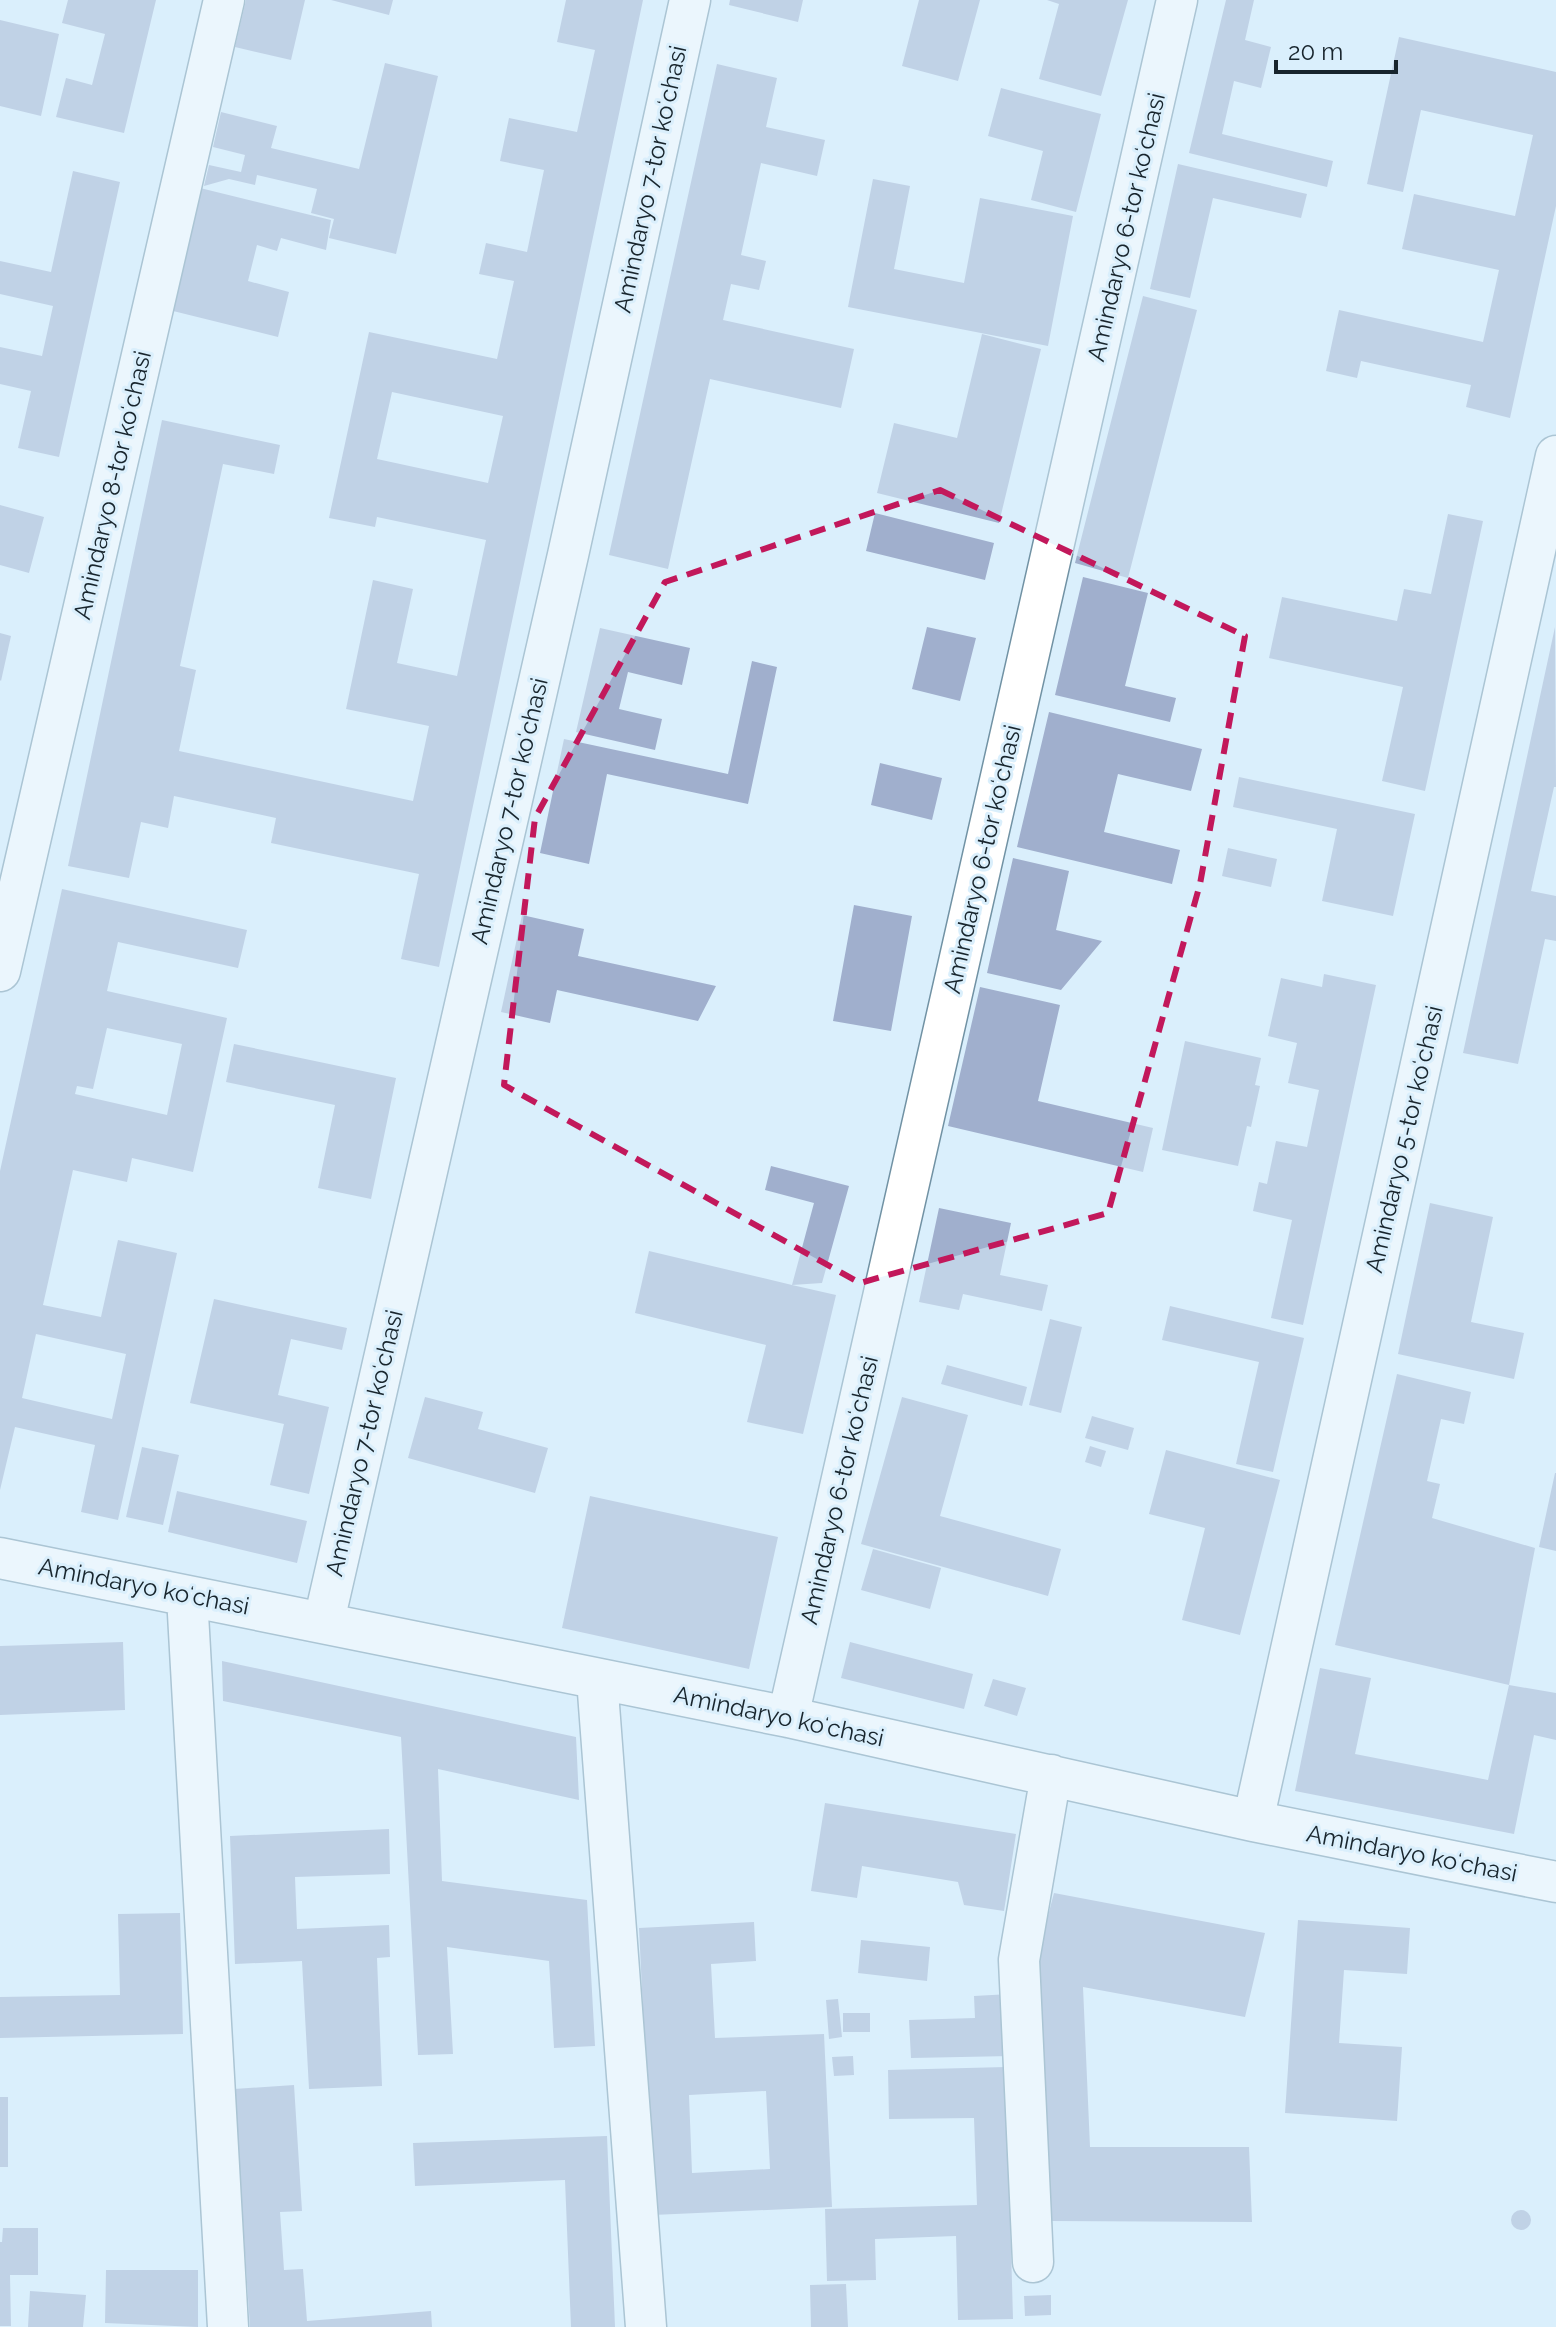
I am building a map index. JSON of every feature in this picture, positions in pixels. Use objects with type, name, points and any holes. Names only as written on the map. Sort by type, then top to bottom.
[{"type":"street","name":"Amindaryo 8-tor koʻchasi","points":[[0,971],[224,0]]},
{"type":"street","name":"Amindaryo 7-tor koʻchasi","points":[[324,1621],[568,555],[690,0]]},
{"type":"street","name":"Amindaryo 6-tor koʻchasi","points":[[788,1717],[1177,0]]},
{"type":"street","name":"Amindaryo 5-tor koʻchasi","points":[[1253,1821],[1556,456]]},
{"type":"street","name":"Amindaryo koʻchasi","points":[[0,1558],[788,1717],[1253,1821],[1556,1882]]},
{"type":"street","points":[[187,1596],[228,2327]]},
{"type":"street","points":[[597,1679],[646,2327]]},
{"type":"street","points":[[1033,2262],[1019,1960],[1051,1775]]},
{"type":"highlighted area","points":[[940,490],[1245,636],[1200,884],[1108,1213],[860,1283],[504,1085],[535,818],[665,582]]},
{"type":"building","points":[[68,0],[156,0],[124,133],[56,117],[66,78],[92,85],[105,34],[62,23]]},
{"type":"building","points":[[246,0],[305,0],[291,60],[235,47]]},
{"type":"building","points":[[331,0],[393,0],[389,15]]},
{"type":"building","points":[[566,0],[643,0],[439,967],[401,959],[419,874],[271,843],[276,818],[174,796],[168,828],[141,822],[129,878],[68,866],[162,420],[280,445],[274,474],[223,464],[180,666],[196,670],[179,751],[413,801],[429,726],[346,709],[373,580],[413,589],[397,663],[457,676],[486,540],[377,517],[375,527],[329,518],[369,332],[497,359],[514,281],[479,274],[486,243],[527,252],[544,170],[500,161],[509,118],[577,132],[595,50],[557,42]],"holes":[[[392,392],[503,416],[488,483],[377,459]]]},
{"type":"building","points":[[730,0],[803,0],[798,22],[729,5]]},
{"type":"building","points":[[919,0],[980,0],[958,81],[902,66]]},
{"type":"building","points":[[1047,0],[1128,0],[1101,96],[1039,79],[1059,4]]},
{"type":"building","points":[[1226,0],[1254,0],[1245,40],[1271,47],[1261,88],[1234,81],[1222,134],[1333,161],[1327,187],[1189,153]]},
{"type":"building","points":[[0,20],[59,34],[41,116],[0,106]]},
{"type":"building","points":[[1399,37],[1556,72],[1556,206],[1510,418],[1466,407],[1471,385],[1361,361],[1357,378],[1326,371],[1339,310],[1483,342],[1499,270],[1402,249],[1414,194],[1515,216],[1533,135],[1421,110],[1403,192],[1367,184]]},
{"type":"building","points":[[385,63],[438,76],[396,254],[329,238],[334,219],[311,213],[317,189],[257,175],[255,185],[229,179],[204,186],[209,165],[241,172],[245,155],[213,147],[221,112],[277,126],[271,148],[359,169]]},
{"type":"building","points":[[717,64],[777,78],[766,127],[825,140],[817,176],[761,163],[741,255],[766,261],[759,290],[731,284],[723,320],[854,349],[841,408],[710,379],[668,569],[609,555]]},
{"type":"building","points":[[1001,88],[1101,114],[1076,212],[1031,200],[1043,151],[988,136]]},
{"type":"building","points":[[1178,164],[1307,194],[1301,218],[1213,198],[1190,298],[1150,289]]},
{"type":"building","points":[[73,171],[120,182],[59,457],[18,448],[31,391],[0,384],[0,347],[42,356],[53,306],[0,294],[0,261],[51,272]]},
{"type":"building","points":[[873,179],[910,186],[894,269],[964,283],[980,198],[1073,216],[1048,346],[848,307]]},
{"type":"building","points":[[196,187],[331,220],[326,250],[281,238],[277,251],[257,245],[248,281],[289,292],[278,337],[165,309]]},
{"type":"building","points":[[1143,296],[1197,310],[1128,578],[1075,563]]},
{"type":"building","points":[[982,334],[1041,349],[999,523],[877,493],[894,423],[957,438]]},
{"type":"building","points":[[0,505],[44,517],[29,573],[0,565]]},
{"type":"building","points":[[875,513],[994,543],[985,580],[866,551]]},
{"type":"building","points":[[1448,514],[1483,521],[1425,791],[1382,781],[1403,687],[1269,658],[1282,597],[1397,621],[1404,589],[1431,594]]},
{"type":"building","points":[[1083,577],[1148,593],[1125,686],[1176,698],[1170,722],[1055,695]]},
{"type":"building","points":[[927,627],[976,638],[960,701],[912,689]]},
{"type":"building","points":[[1555,627],[1556,787],[1531,891],[1556,896],[1556,941],[1545,939],[1518,1064],[1463,1053]]},
{"type":"building","points":[[600,628],[690,648],[682,685],[628,672],[619,709],[662,719],[655,750],[576,732]]},
{"type":"building","points":[[0,633],[11,636],[1,681],[0,680]]},
{"type":"building","points":[[752,661],[777,667],[748,804],[607,774],[589,864],[540,853],[564,739],[728,774]]},
{"type":"building","points":[[1049,712],[1202,749],[1191,791],[1118,774],[1104,832],[1180,850],[1172,884],[1017,847]]},
{"type":"building","points":[[880,763],[942,778],[932,820],[871,805]]},
{"type":"building","points":[[1239,777],[1415,814],[1393,916],[1322,901],[1337,829],[1233,807]]},
{"type":"building","points":[[1228,848],[1277,859],[1271,887],[1222,876]]},
{"type":"building","points":[[1013,858],[1069,871],[1056,930],[1102,941],[1061,990],[987,973]]},
{"type":"building","points":[[62,889],[247,930],[238,968],[118,942],[107,991],[227,1018],[193,1172],[132,1158],[127,1182],[73,1170],[43,1305],[101,1317],[118,1240],[177,1253],[118,1520],[81,1512],[95,1445],[15,1427],[0,1490],[0,1171]],"holes":[[[107,1028],[182,1044],[167,1115],[75,1094],[77,1086],[93,1089]],[[36,1334],[126,1354],[112,1419],[22,1398]]]},
{"type":"building","points":[[854,905],[912,916],[891,1031],[833,1021]]},
{"type":"building","points":[[522,915],[584,929],[578,956],[716,986],[698,1021],[557,990],[550,1023],[501,1012]]},
{"type":"building","points":[[1324,974],[1376,985],[1303,1325],[1271,1318],[1292,1220],[1253,1211],[1259,1182],[1267,1184],[1276,1141],[1307,1147],[1319,1090],[1288,1083],[1297,1043],[1268,1036],[1281,978],[1322,987]]},
{"type":"building","points":[[980,987],[1060,1005],[1038,1101],[1153,1128],[1143,1172],[948,1126]]},
{"type":"building","points":[[1185,1041],[1261,1058],[1255,1085],[1260,1086],[1238,1166],[1162,1150]]},
{"type":"building","points":[[234,1044],[396,1078],[371,1199],[318,1188],[335,1105],[226,1082]]},
{"type":"building","points":[[771,1166],[849,1186],[822,1283],[792,1285],[814,1203],[765,1190]]},
{"type":"building","points":[[1430,1203],[1493,1217],[1471,1322],[1524,1333],[1514,1379],[1398,1354]]},
{"type":"building","points":[[939,1208],[1011,1223],[1000,1275],[1048,1285],[1042,1311],[963,1294],[959,1310],[919,1302]]},
{"type":"building","points":[[649,1251],[836,1295],[803,1434],[747,1422],[766,1345],[635,1313]]},
{"type":"building","points":[[214,1299],[347,1328],[342,1350],[291,1339],[278,1395],[329,1407],[309,1494],[270,1485],[284,1424],[190,1403]]},
{"type":"building","points":[[1170,1306],[1304,1338],[1273,1472],[1236,1464],[1259,1362],[1162,1340]]},
{"type":"building","points":[[1050,1319],[1082,1327],[1061,1413],[1029,1405]]},
{"type":"building","points":[[947,1365],[1027,1387],[1022,1406],[941,1384]]},
{"type":"building","points":[[1397,1374],[1471,1392],[1464,1424],[1441,1419],[1427,1481],[1440,1484],[1432,1518],[1535,1548],[1509,1685],[1335,1645]]},
{"type":"building","points":[[425,1397],[483,1412],[478,1429],[548,1448],[535,1493],[408,1458]]},
{"type":"building","points":[[902,1397],[968,1415],[940,1516],[1061,1549],[1048,1596],[861,1544]]},
{"type":"building","points":[[1092,1416],[1134,1428],[1128,1450],[1085,1438]]},
{"type":"building","points":[[1090,1446],[1106,1451],[1101,1467],[1085,1462]]},
{"type":"building","points":[[142,1447],[179,1455],[163,1525],[126,1517]]},
{"type":"building","points":[[1166,1450],[1280,1480],[1240,1635],[1182,1620],[1205,1528],[1149,1514]]},
{"type":"building","points":[[1556,1473],[1556,1551],[1539,1547]]},
{"type":"building","points":[[177,1491],[307,1521],[297,1563],[168,1532]]},
{"type":"building","points":[[590,1496],[778,1537],[749,1669],[562,1628]]},
{"type":"building","points":[[873,1549],[941,1568],[930,1609],[861,1590]]},
{"type":"building","points":[[123,1642],[125,1710],[0,1715],[0,1646]]},
{"type":"building","points":[[850,1642],[973,1674],[964,1709],[841,1678]]},
{"type":"building","points":[[222,1661],[576,1737],[579,1800],[438,1769],[442,1881],[587,1900],[595,2046],[554,2048],[549,1961],[447,1947],[453,2054],[418,2055],[401,1737],[223,1701]]},
{"type":"building","points":[[1320,1668],[1371,1678],[1355,1754],[1488,1780],[1509,1685],[1556,1693],[1556,1740],[1534,1735],[1514,1834],[1295,1791]]},
{"type":"building","points":[[993,1679],[1026,1688],[1017,1716],[984,1706]]},
{"type":"building","points":[[825,1803],[1016,1834],[1004,1911],[964,1905],[958,1882],[862,1866],[857,1898],[811,1891]]},
{"type":"building","points":[[389,1829],[390,1874],[295,1877],[297,1929],[389,1925],[390,1957],[377,1958],[382,2086],[309,2089],[302,1961],[235,1964],[230,1836]]},
{"type":"building","points":[[1054,1893],[1265,1933],[1245,2017],[1083,1987],[1090,2147],[1249,2147],[1252,2222],[1050,2221],[1034,1969]]},
{"type":"building","points":[[180,1913],[183,2034],[0,2038],[0,1997],[120,1995],[118,1914]]},
{"type":"building","points":[[1298,1920],[1410,1928],[1407,1974],[1344,1970],[1339,2043],[1402,2047],[1397,2121],[1285,2113]]},
{"type":"building","points":[[754,1922],[756,1961],[711,1964],[715,2038],[824,2034],[832,2207],[653,2215],[639,1928]],"holes":[[[766,2091],[770,2169],[692,2173],[689,2095]]]},
{"type":"building","points":[[861,1940],[930,1947],[927,1981],[858,1973]]},
{"type":"building","points":[[1010,1994],[1011,2056],[911,2058],[909,2020],[975,2018],[974,1996]]},
{"type":"building","points":[[838,1999],[842,2037],[829,2039],[826,2000]]},
{"type":"building","points":[[843,2013],[870,2013],[870,2032],[843,2032]]},
{"type":"building","points":[[853,2056],[854,2075],[834,2076],[832,2057]]},
{"type":"building","points":[[1006,2067],[1013,2319],[958,2320],[956,2236],[875,2239],[876,2280],[827,2281],[825,2209],[977,2205],[974,2118],[889,2119],[888,2070]]},
{"type":"building","points":[[294,2085],[302,2211],[280,2212],[284,2270],[303,2269],[307,2321],[431,2311],[432,2327],[250,2327],[234,2089]]},
{"type":"building","points":[[0,2097],[8,2097],[8,2167],[0,2167]]},
{"type":"building","points":[[607,2136],[615,2327],[571,2327],[565,2180],[415,2186],[413,2143]]},
{"type":"building","points":[[1521,2210],[1528,2213],[1531,2220],[1528,2227],[1521,2230],[1514,2227],[1511,2220],[1514,2213]]},
{"type":"building","points":[[3,2228],[38,2228],[38,2275],[10,2275],[11,2326],[0,2326],[0,2242]]},
{"type":"building","points":[[106,2270],[198,2270],[198,2327],[105,2323]]},
{"type":"building","points":[[846,2284],[848,2327],[811,2327],[810,2285]]},
{"type":"building","points":[[30,2291],[86,2295],[83,2327],[28,2327]]},
{"type":"building","points":[[1051,2295],[1051,2315],[1025,2316],[1024,2296]]}]
